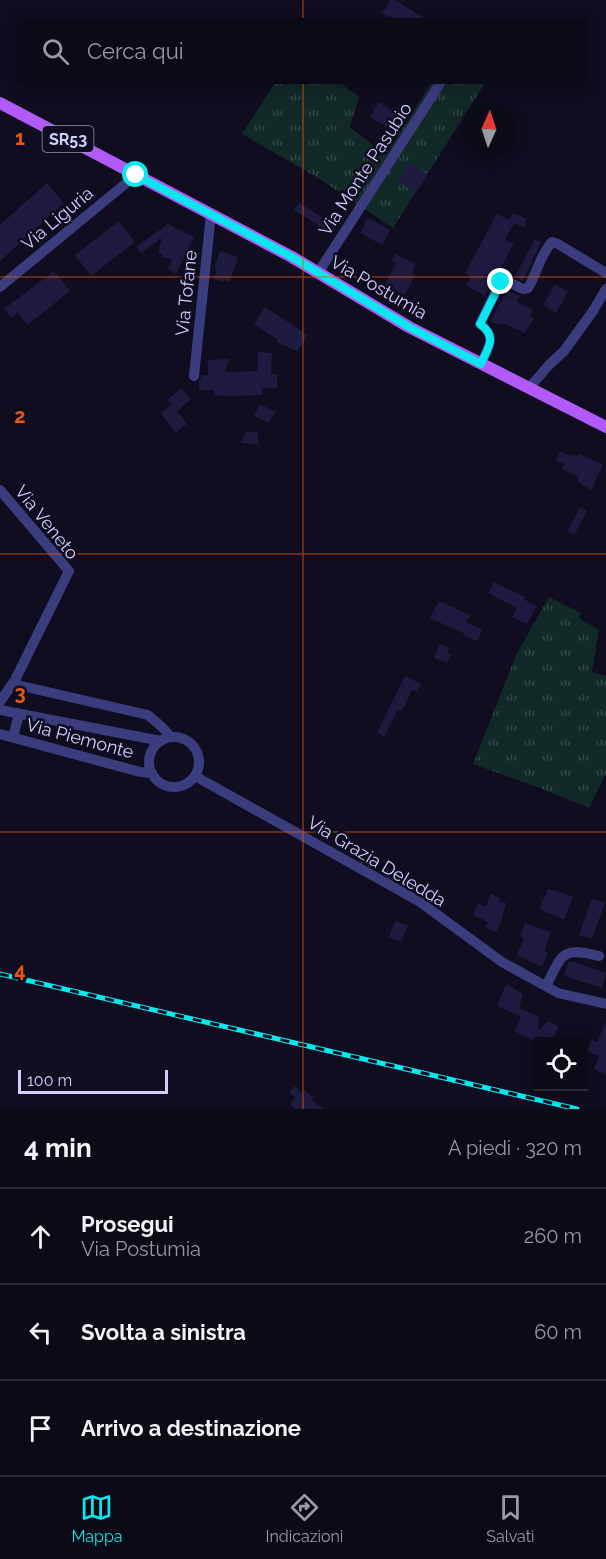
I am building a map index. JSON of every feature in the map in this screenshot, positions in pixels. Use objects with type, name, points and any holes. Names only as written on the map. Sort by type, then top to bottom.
[{"type":"main road","name":"SR53","points":[[0,104],[136,175]]},
{"type":"main road","name":"Via Postumia","points":[[136,175],[292,257],[409,327],[606,427]]},
{"type":"street","name":"Via Monte Pasubio","points":[[318,273],[440,84]]},
{"type":"street","name":"Via Liguria","points":[[0,287],[136,175]]},
{"type":"street","name":"Via Tofane","points":[[194,376],[211,214]]},
{"type":"street","points":[[481,364],[491,338],[488,331],[480,324],[499,285],[504,280],[523,289],[528,288],[541,259],[552,242],[606,273]]},
{"type":"street","points":[[529,388],[564,351],[606,289]]},
{"type":"street","name":"Via Veneto","points":[[0,490],[69,571],[13,684],[0,702]]},
{"type":"street","points":[[13,684],[148,715],[162,727],[166,739]]},
{"type":"street","name":"Via Piemonte","points":[[0,710],[166,739],[179,738],[193,746],[199,760],[195,776],[183,785],[176,787],[162,783],[152,772],[150,758],[152,751],[166,739]]},
{"type":"street","points":[[13,737],[19,714]]},
{"type":"street","name":"Via Piemonte","points":[[0,734],[140,772],[152,772]]},
{"type":"street","name":"Via Grazia Deledda","points":[[195,776],[420,902],[502,962],[558,993],[606,1004]]},
{"type":"street","points":[[546,986],[560,959],[569,952],[581,951],[599,956]]},
{"type":"green space","points":[[274,84],[341,84],[359,97],[350,127],[386,155],[430,84],[484,84],[473,102],[462,102],[462,119],[393,228],[311,174],[242,134]]},
{"type":"green space","points":[[549,597],[581,613],[579,618],[599,630],[592,672],[606,676],[606,773],[589,808],[473,764],[516,655]]},
{"type":"building","points":[[390,0],[395,0],[424,18],[392,18],[390,16],[389,18],[382,13]]},
{"type":"building","points":[[378,102],[398,113],[393,130],[370,118]]},
{"type":"building","points":[[409,162],[428,175],[416,193],[398,181]]},
{"type":"building","points":[[47,183],[64,203],[0,261],[0,225]]},
{"type":"building","points":[[299,203],[328,221],[324,229],[294,210]]},
{"type":"building","points":[[513,213],[527,219],[524,227],[514,223],[505,240],[514,244],[485,296],[466,286],[471,276],[465,273],[497,214],[509,220]]},
{"type":"building","points":[[368,218],[390,230],[382,245],[360,233]]},
{"type":"building","points":[[119,221],[135,242],[91,276],[75,255]]},
{"type":"building","points":[[169,223],[194,237],[176,274],[168,269],[172,260],[158,253],[162,238],[141,253],[136,247]]},
{"type":"building","points":[[535,239],[541,242],[523,281],[515,277]]},
{"type":"building","points":[[220,251],[238,257],[230,282],[214,279],[217,269],[214,268]]},
{"type":"building","points":[[395,254],[416,264],[412,274],[415,275],[405,295],[385,285],[396,263],[392,261]]},
{"type":"building","points":[[54,271],[70,291],[27,325],[18,313],[11,318],[4,309]]},
{"type":"building","points":[[555,284],[568,292],[556,313],[543,305]]},
{"type":"building","points":[[507,290],[520,296],[517,302],[533,310],[530,316],[534,318],[525,333],[503,323],[503,325],[499,323],[498,325],[490,321]]},
{"type":"building","points":[[265,307],[308,335],[297,351],[277,342],[278,340],[254,324]]},
{"type":"building","points":[[258,352],[272,353],[271,374],[277,374],[277,388],[262,388],[262,395],[225,396],[214,395],[214,390],[199,390],[202,375],[208,375],[208,360],[229,359],[225,372],[258,371]]},
{"type":"building","points":[[182,388],[191,399],[177,411],[187,424],[175,433],[161,413],[171,405],[167,400]]},
{"type":"building","points":[[260,404],[275,412],[269,423],[254,416]]},
{"type":"building","points":[[246,432],[258,432],[258,444],[240,443]]},
{"type":"building","points":[[560,451],[572,457],[573,454],[578,457],[580,454],[603,465],[591,490],[577,481],[579,477],[562,469],[564,464],[556,460]]},
{"type":"building","points":[[580,507],[587,511],[574,535],[567,532]]},
{"type":"building","points":[[494,582],[525,597],[523,599],[537,606],[527,624],[512,617],[517,608],[488,593]]},
{"type":"building","points":[[439,601],[470,615],[466,622],[482,630],[477,641],[430,618]]},
{"type":"building","points":[[440,644],[449,648],[447,652],[451,654],[447,663],[434,658]]},
{"type":"building","points":[[405,676],[421,684],[417,692],[412,690],[402,711],[398,709],[384,737],[377,733]]},
{"type":"building","points":[[548,889],[573,897],[564,920],[539,909]]},
{"type":"building","points":[[491,894],[500,898],[499,901],[506,903],[496,932],[485,927],[488,922],[473,915],[478,904],[486,907]]},
{"type":"building","points":[[592,898],[605,903],[592,939],[579,935]]},
{"type":"building","points":[[395,921],[408,926],[401,942],[389,937]]},
{"type":"building","points":[[525,923],[551,932],[544,951],[548,953],[542,967],[517,955],[524,938],[520,936]]},
{"type":"building","points":[[570,961],[606,973],[602,988],[564,976]]},
{"type":"building","points":[[506,984],[523,994],[519,1008],[539,1017],[538,1031],[548,1021],[559,1026],[554,1037],[534,1037],[534,1041],[514,1031],[521,1017],[497,1006]]},
{"type":"building","points":[[606,1022],[606,1075],[594,1069],[599,1056],[588,1051],[592,1040],[597,1042]]},
{"type":"building","points":[[295,1086],[302,1093],[305,1090],[314,1098],[312,1100],[324,1109],[296,1109],[290,1104],[295,1097],[289,1093]]},
{"type":"railway","points":[[0,974],[577,1109]]},
{"type":"route","points":[[136,175],[292,257],[409,327],[481,364],[491,338],[488,331],[480,324],[501,282]]}]
